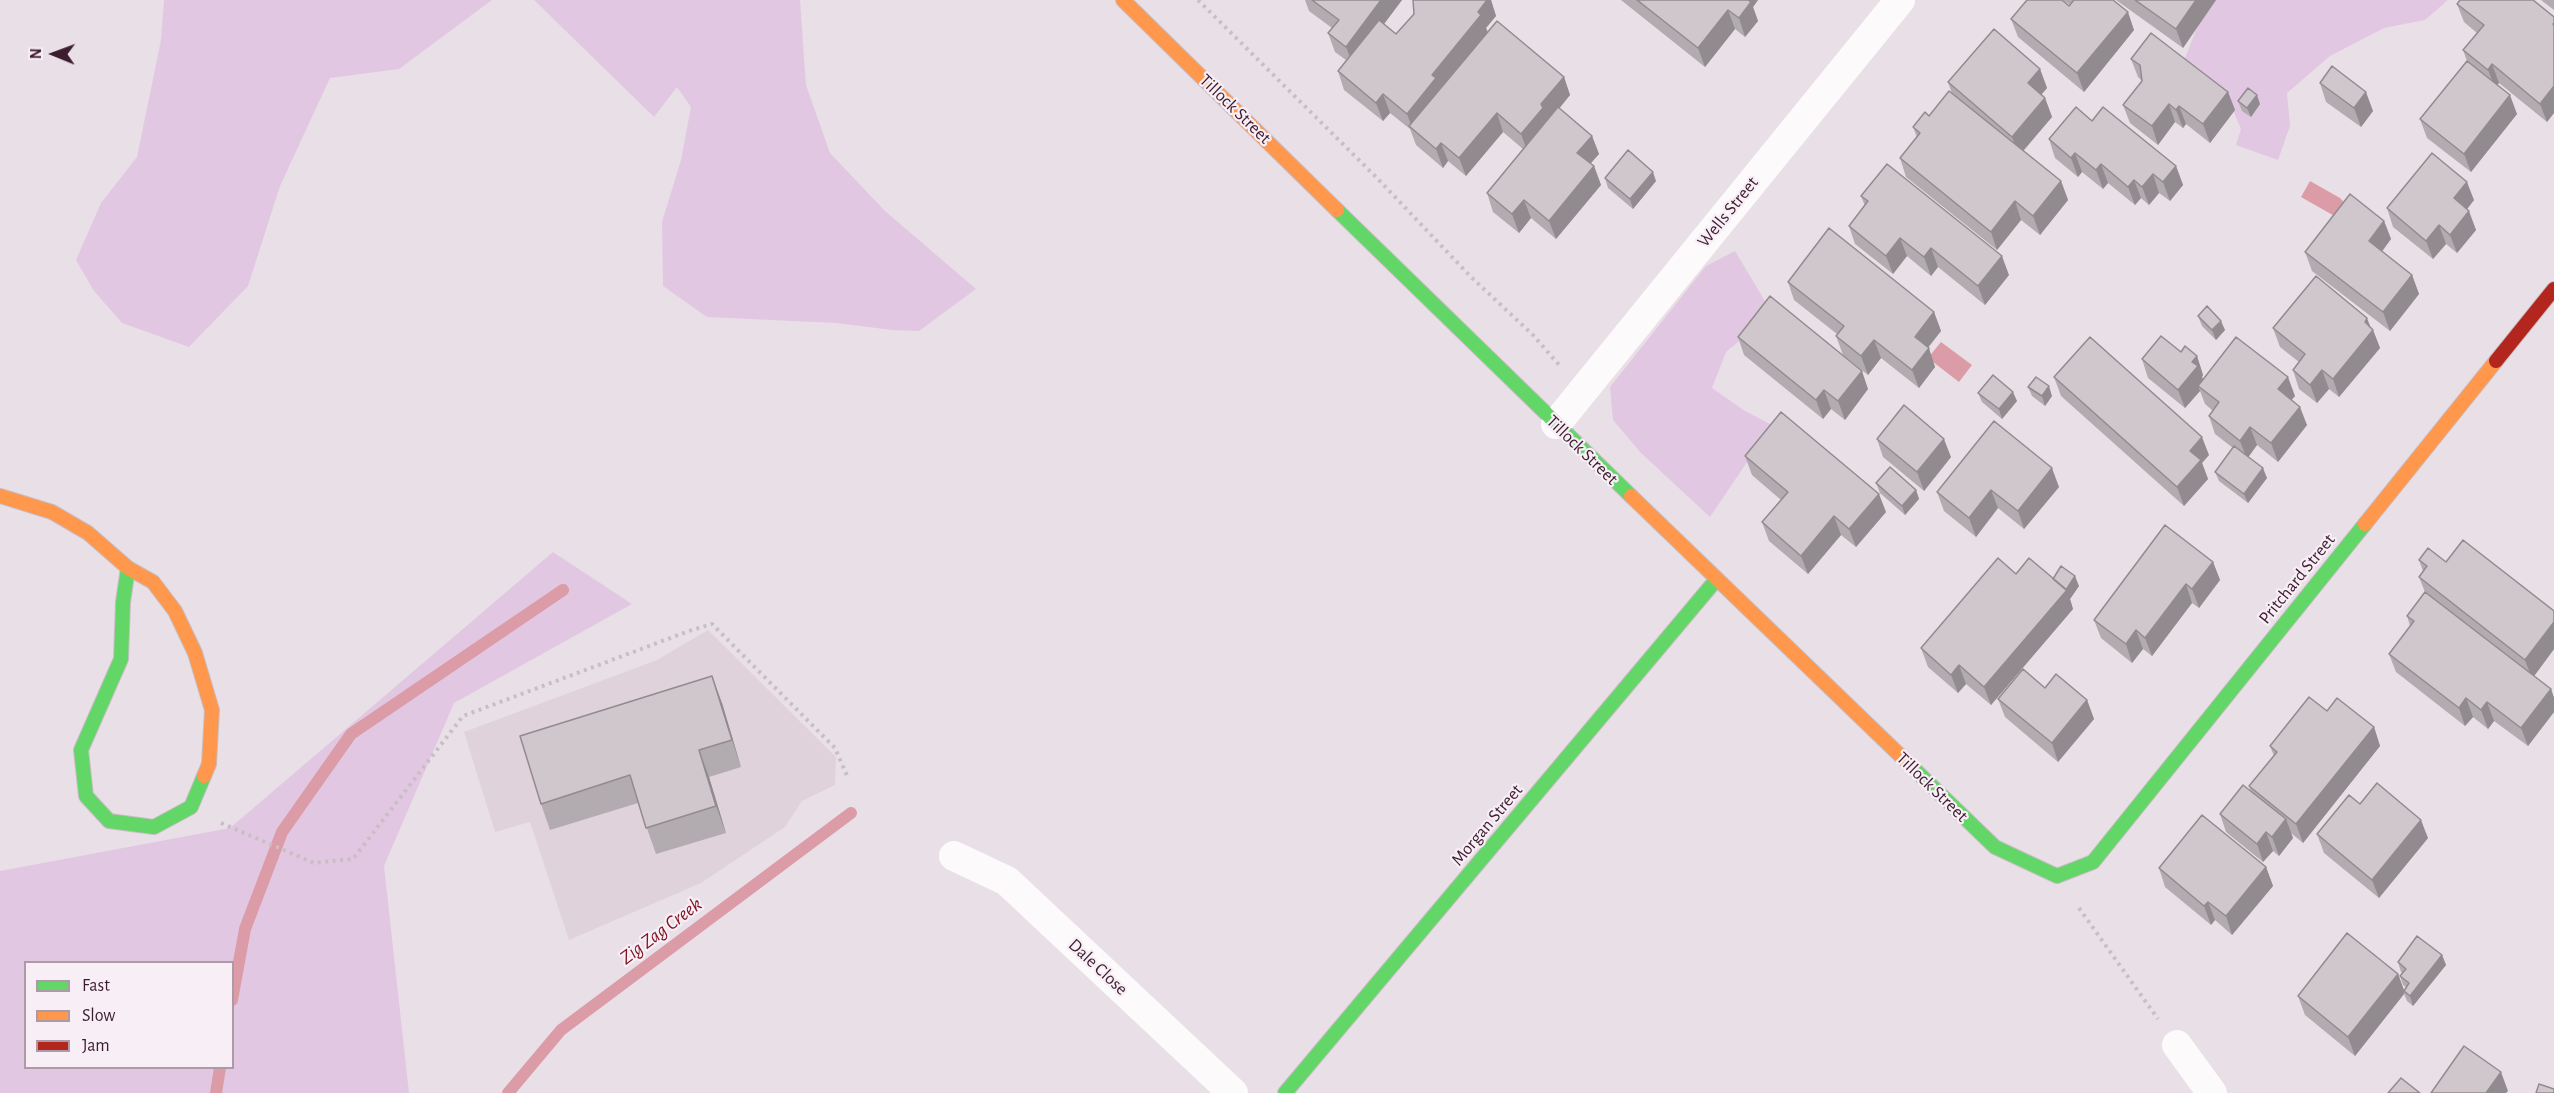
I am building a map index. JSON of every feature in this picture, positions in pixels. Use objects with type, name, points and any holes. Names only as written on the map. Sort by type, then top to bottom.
[{"type":"street","name":"Tillock Street","points":[[1123,0],[1716,580],[1995,847],[2057,876]]},
{"type":"street","name":"Wells Street","points":[[1556,424],[1900,0]]},
{"type":"street","name":"Pritchard Street","points":[[2057,876],[2093,862],[2554,289]]},
{"type":"street","points":[[0,496],[52,512],[88,533],[128,568],[153,582],[175,611],[195,653],[212,710],[209,764],[191,807],[154,827],[109,821],[86,796],[81,750],[121,659],[123,602],[128,568]]},
{"type":"street","name":"Morgan Street","points":[[1285,1093],[1716,580]]},
{"type":"street","name":"Dale Close","points":[[954,856],[1007,881],[1233,1093]]},
{"type":"street","points":[[2170,1036],[2212,1093]]},
{"type":"path","points":[[1198,0],[1377,177],[1471,277],[1533,335],[1583,392]]},
{"type":"path","points":[[230,828],[314,863],[353,859],[463,716],[712,624],[835,748],[848,778]]},
{"type":"path","points":[[2087,919],[2170,1036]]},
{"type":"shaded area","points":[[164,0],[492,0],[399,69],[330,78],[280,186],[248,286],[189,347],[122,323],[94,291],[76,260],[101,203],[137,157],[161,40]]},
{"type":"shaded area","points":[[534,0],[800,0],[806,85],[830,153],[885,211],[976,289],[919,331],[836,323],[707,317],[663,286],[662,222],[681,160],[691,107],[677,87],[654,117]]},
{"type":"shaded area","points":[[2208,0],[2448,0],[2425,20],[2384,28],[2330,56],[2287,93],[2290,126],[2278,160],[2236,145],[2241,129],[2224,89],[2185,58]]},
{"type":"shaded area","points":[[2310,181],[2340,198],[2351,210],[2345,222],[2301,197]]},
{"type":"shaded area","points":[[1735,251],[1765,301],[1743,338],[1726,352],[1712,388],[1745,411],[1772,425],[1710,517],[1641,453],[1613,420],[1610,387],[1706,266]]},
{"type":"shaded area","points":[[1941,342],[1972,365],[1959,382],[1928,358]]},
{"type":"shaded area","points":[[553,552],[632,604],[454,703],[384,866],[409,1093],[0,1093],[0,871],[230,828]]},
{"type":"shaded area","points":[[708,630],[836,757],[835,785],[802,801],[785,827],[701,883],[569,940],[530,822],[495,832],[464,732],[657,660]]},
{"type":"building","points":[[1312,0],[1381,0],[1346,47],[1328,33],[1339,20]]},
{"type":"building","points":[[1413,0],[1487,0],[1478,12],[1481,15],[1432,75],[1436,78],[1407,114],[1383,94],[1376,103],[1338,71],[1379,20],[1396,34],[1414,14]]},
{"type":"building","points":[[1637,0],[1748,0],[1751,2],[1739,18],[1728,10],[1698,48]]},
{"type":"building","points":[[2027,0],[2062,0],[2069,6],[2074,0],[2113,0],[2128,12],[2077,73],[2011,19]]},
{"type":"building","points":[[2135,0],[2196,0],[2176,29]]},
{"type":"building","points":[[2460,0],[2533,0],[2554,17],[2554,86],[2540,104],[2492,64],[2488,70],[2463,50],[2484,25],[2457,4]]},
{"type":"building","points":[[1497,21],[1564,77],[1541,104],[1543,108],[1521,134],[1497,113],[1459,158],[1441,143],[1436,149],[1409,126]]},
{"type":"building","points":[[1994,29],[2040,69],[2028,83],[2045,98],[2012,137],[1948,82]]},
{"type":"building","points":[[2151,33],[2228,92],[2203,124],[2179,106],[2176,110],[2169,104],[2152,126],[2123,105],[2142,81],[2140,65],[2131,59]]},
{"type":"building","points":[[2467,61],[2510,95],[2464,154],[2420,119]]},
{"type":"building","points":[[2332,66],[2366,92],[2354,108],[2320,83]]},
{"type":"building","points":[[2248,88],[2257,95],[2247,108],[2238,101]]},
{"type":"building","points":[[1949,91],[2061,181],[2033,216],[2015,201],[1991,232],[1900,158],[1920,133],[1913,127],[1925,112],[1929,116]]},
{"type":"building","points":[[1558,107],[1592,136],[1577,153],[1594,166],[1549,221],[1524,200],[1512,214],[1487,193]]},
{"type":"building","points":[[2076,107],[2092,121],[2103,107],[2176,166],[2163,182],[2153,174],[2142,187],[2134,180],[2128,187],[2101,164],[2096,170],[2075,153],[2071,158],[2049,139]]},
{"type":"building","points":[[1628,150],[1653,172],[1630,199],[1605,178]]},
{"type":"building","points":[[2432,153],[2467,182],[2454,198],[2469,211],[2450,235],[2439,225],[2426,241],[2387,208]]},
{"type":"building","points":[[1887,164],[2002,256],[1978,286],[1931,248],[1924,257],[1900,238],[1886,256],[1849,226],[1868,201],[1861,196]]},
{"type":"building","points":[[2350,194],[2384,221],[2369,241],[2412,275],[2383,312],[2305,252]]},
{"type":"building","points":[[1829,228],[1934,312],[1915,337],[1929,348],[1912,370],[1874,340],[1861,356],[1836,336],[1844,326],[1788,282]]},
{"type":"building","points":[[2316,276],[2367,318],[2365,322],[2373,330],[2333,379],[2322,370],[2310,385],[2293,370],[2305,354],[2273,328]]},
{"type":"building","points":[[1770,296],[1862,371],[1838,401],[1824,390],[1816,400],[1738,337]]},
{"type":"building","points":[[2207,306],[2221,321],[2212,330],[2198,316]]},
{"type":"building","points":[[2161,336],[2181,352],[2185,346],[2197,356],[2192,362],[2198,366],[2178,390],[2142,359]]},
{"type":"building","points":[[2090,337],[2202,437],[2190,451],[2201,460],[2177,487],[2054,377]]},
{"type":"building","points":[[2236,337],[2288,377],[2278,389],[2300,407],[2271,443],[2250,427],[2240,441],[2209,416],[2219,402],[2198,386]]},
{"type":"building","points":[[1993,375],[2013,392],[1999,409],[1978,393]]},
{"type":"building","points":[[2036,377],[2049,386],[2042,396],[2028,387]]},
{"type":"building","points":[[1904,405],[1944,439],[1917,472],[1877,439]]},
{"type":"building","points":[[1781,412],[1879,494],[1849,529],[1834,516],[1801,556],[1762,522],[1788,492],[1745,456]]},
{"type":"building","points":[[1994,421],[2052,468],[2018,511],[1991,490],[1969,518],[1937,492]]},
{"type":"building","points":[[2234,446],[2263,468],[2244,494],[2215,472]]},
{"type":"building","points":[[1890,467],[1916,490],[1902,506],[1876,483]]},
{"type":"building","points":[[2165,525],[2213,562],[2192,589],[2186,584],[2145,638],[2136,630],[2126,644],[2094,620]]},
{"type":"building","points":[[2463,540],[2554,611],[2554,622],[2525,660],[2419,577],[2427,566],[2419,560],[2428,548],[2446,562]]},
{"type":"building","points":[[1998,558],[2016,574],[2029,558],[2067,590],[1984,687],[1959,665],[1951,675],[1921,648]]},
{"type":"building","points":[[2061,566],[2075,576],[2066,590],[2053,579]]},
{"type":"building","points":[[2425,592],[2551,689],[2521,728],[2487,702],[2481,710],[2466,698],[2459,708],[2389,654],[2414,621],[2407,616]]},
{"type":"building","points":[[2023,669],[2045,688],[2056,674],[2087,700],[2052,743],[1998,699]]},
{"type":"building","points":[[712,676],[732,740],[699,750],[716,806],[646,828],[630,775],[541,804],[520,736]]},
{"type":"building","points":[[2309,697],[2327,711],[2337,698],[2374,727],[2296,824],[2249,786],[2277,752],[2270,746]]},
{"type":"building","points":[[2377,783],[2421,820],[2372,880],[2317,834],[2349,795],[2360,804]]},
{"type":"building","points":[[2243,785],[2286,819],[2272,837],[2266,832],[2257,844],[2220,814]]},
{"type":"building","points":[[2202,815],[2266,867],[2226,916],[2208,902],[2204,906],[2159,868]]},
{"type":"building","points":[[2347,933],[2398,974],[2348,1037],[2298,996]]},
{"type":"building","points":[[2417,936],[2442,955],[2410,996],[2404,991],[2409,983],[2400,976],[2406,969],[2398,962]]},
{"type":"building","points":[[2464,1046],[2501,1072],[2486,1093],[2431,1093]]},
{"type":"building","points":[[2401,1078],[2420,1093],[2388,1093]]},
{"type":"building","points":[[2539,1084],[2554,1089],[2554,1093],[2536,1093]]},
{"type":"waterway","points":[[234,989],[245,929],[282,832],[351,734],[563,590]]},
{"type":"waterway","name":"Zig Zag Creek","points":[[508,1093],[561,1030],[851,813]]},
{"type":"waterway","name":"Zig Zag Creek","points":[[216,1093],[220,1069]]},
{"type":"traffic: fast","points":[[1337,210],[1631,496]]},
{"type":"traffic: fast","points":[[1909,764],[1995,847],[2057,876],[2093,862],[2365,524]]},
{"type":"traffic: fast","points":[[128,568],[123,602],[121,659],[81,750],[86,796],[109,821],[154,827],[191,807],[204,776]]},
{"type":"traffic: fast","points":[[1285,1093],[1716,580]]},
{"type":"traffic: slow","points":[[1123,0],[1337,210]]},
{"type":"traffic: slow","points":[[2365,524],[2496,361]]},
{"type":"traffic: slow","points":[[0,496],[52,512],[88,533],[128,568],[153,582],[175,611],[195,653],[212,710],[209,764],[204,776]]},
{"type":"traffic: slow","points":[[1631,496],[1909,764]]},
{"type":"traffic: jam","points":[[2496,361],[2554,289]]}]
